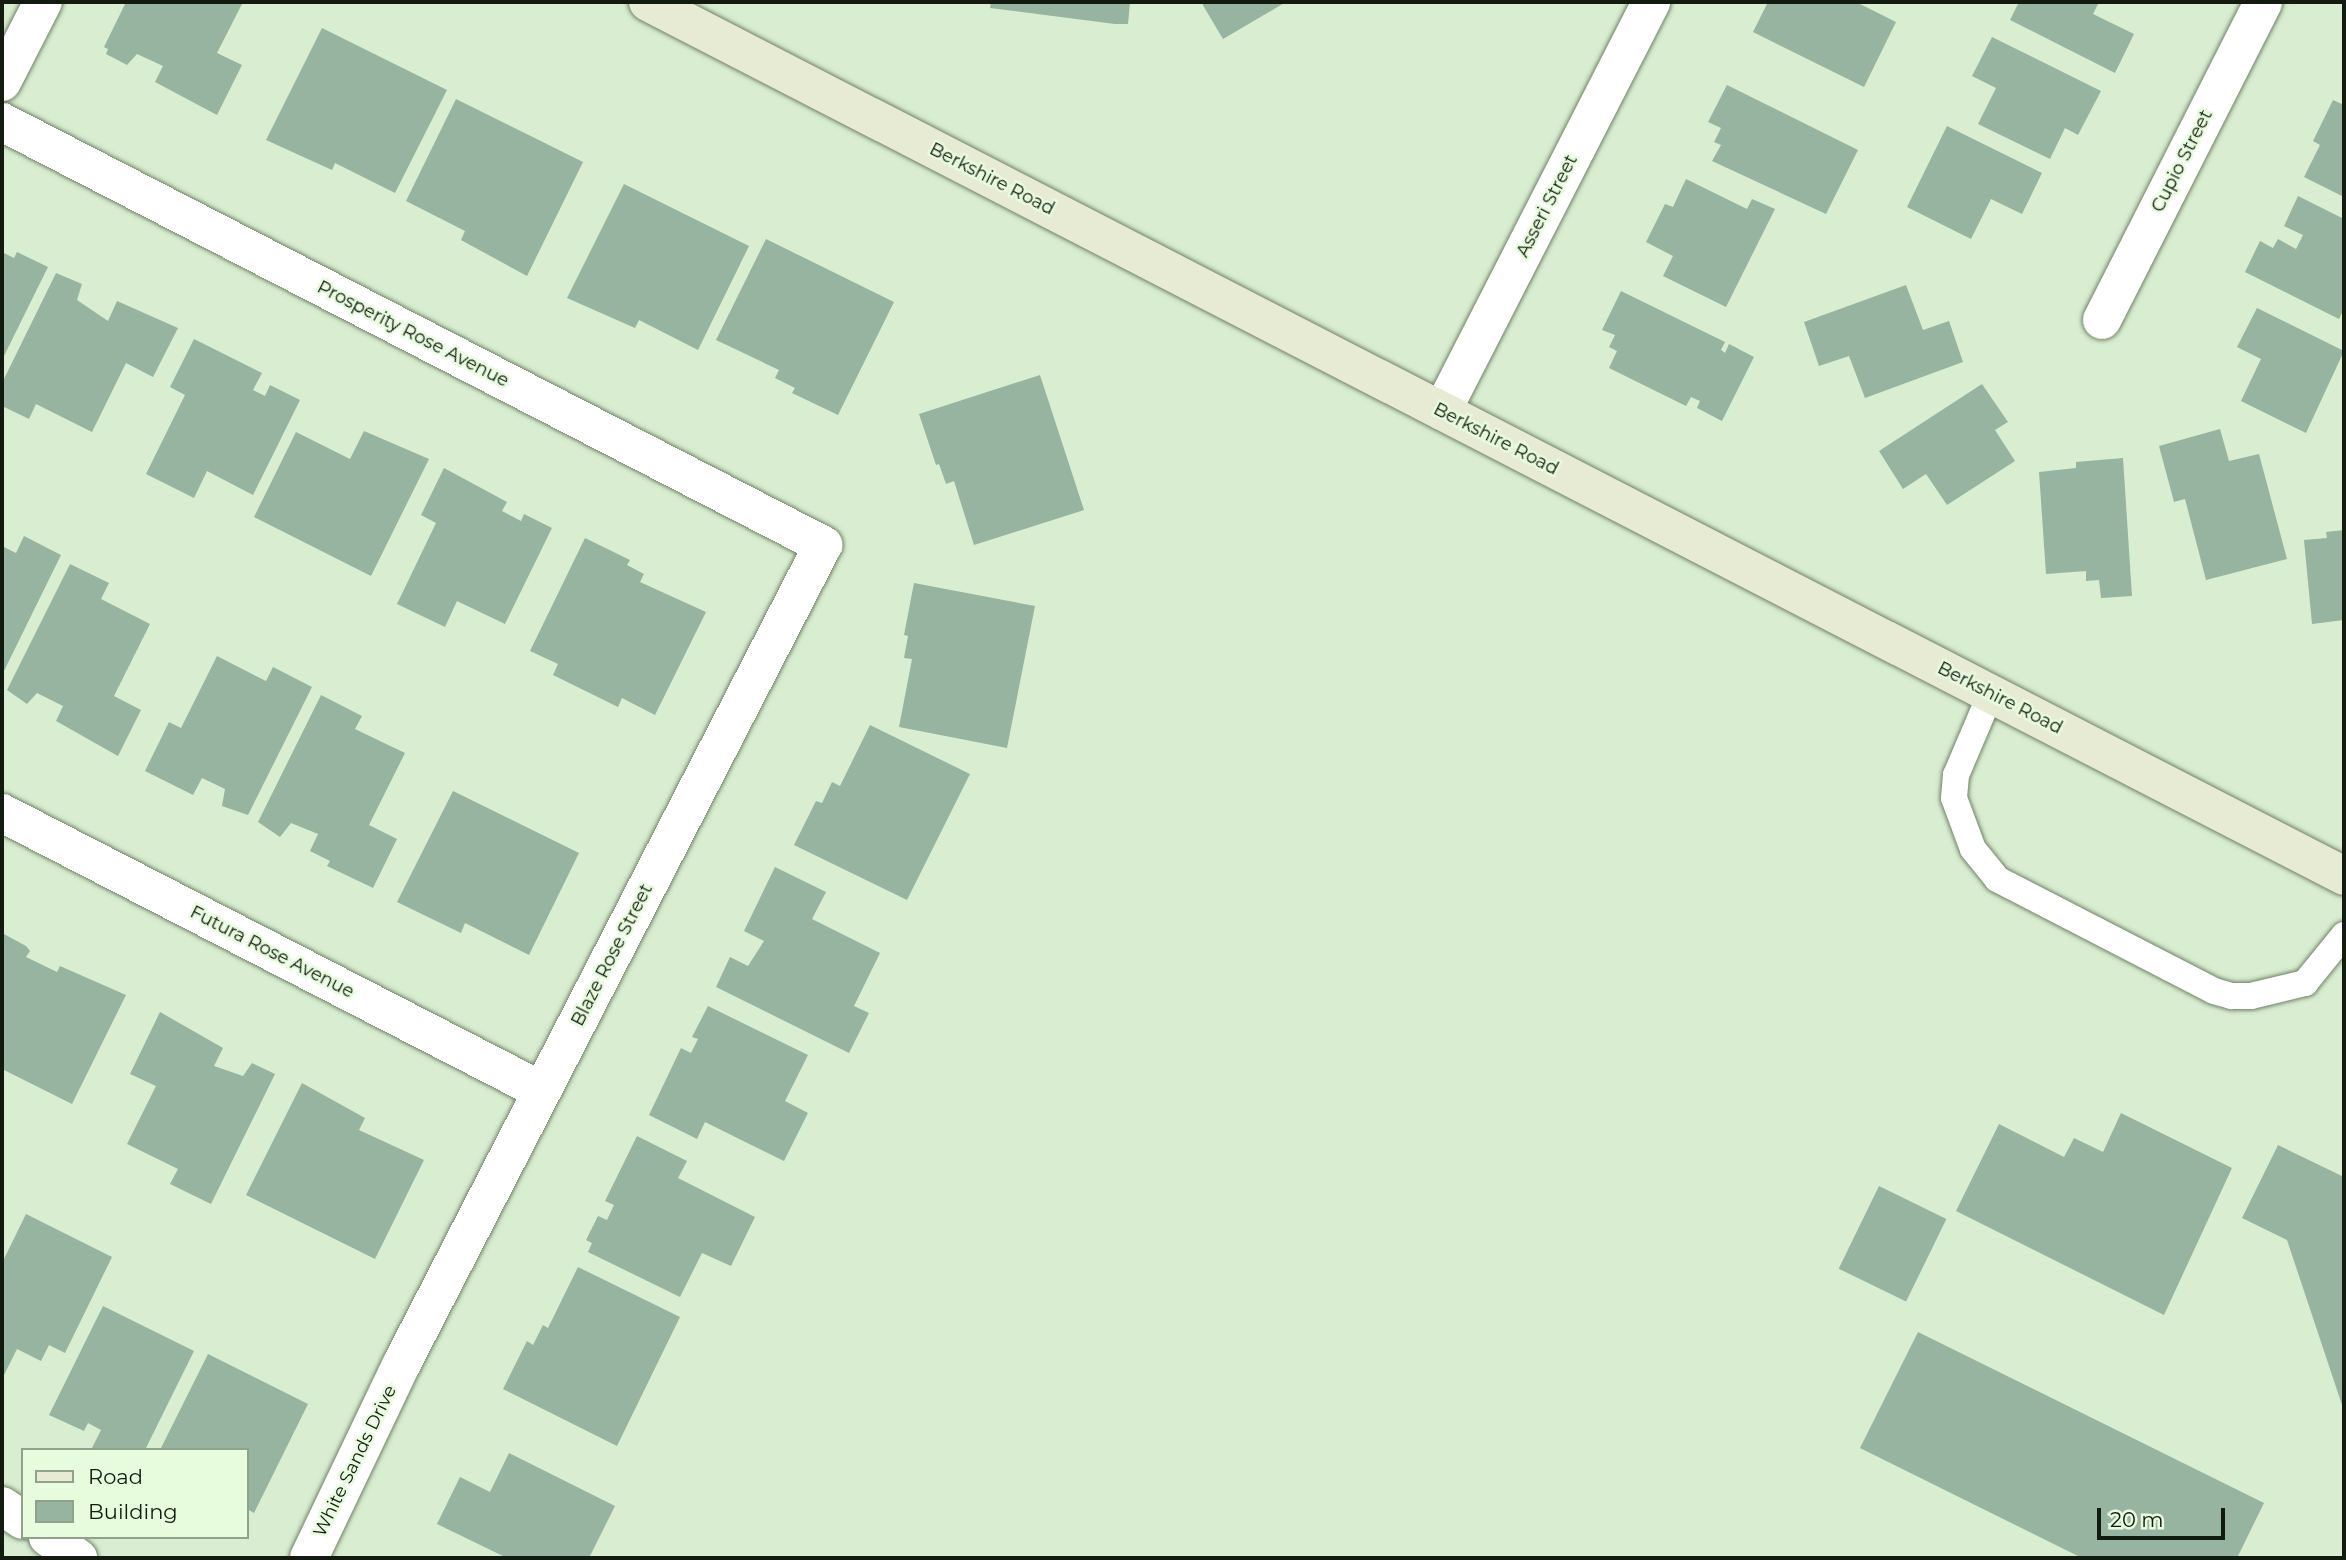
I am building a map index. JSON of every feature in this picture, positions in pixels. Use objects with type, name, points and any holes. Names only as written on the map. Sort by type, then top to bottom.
[{"type":"street","points":[[2,82],[43,2]]},
{"type":"street","name":"Berkshire Road","points":[[648,2],[2344,876]]},
{"type":"street","name":"Asseri Street","points":[[1443,411],[1651,2]]},
{"type":"street","name":"Cupio Street","points":[[2102,320],[2263,2]]},
{"type":"street","name":"Prosperity Rose Avenue","points":[[2,122],[823,545]]},
{"type":"street","name":"Blaze Rose Street","points":[[401,1365],[823,545]]},
{"type":"street","name":"Futura Rose Avenue","points":[[2,813],[542,1091]]},
{"type":"street","name":"White Sands Drive","points":[[309,1558],[401,1365]]},
{"type":"street","points":[[2,1506],[21,1519]]},
{"type":"street","points":[[51,1539],[78,1558]]},
{"type":"lane","points":[[1991,693],[1956,775],[1954,798],[1973,849],[1997,879],[2214,991],[2232,996],[2264,994],[2305,983],[2344,935]]},
{"type":"building","points":[[126,2],[243,2],[217,53],[242,65],[217,115],[155,82],[163,66],[137,54],[127,65],[106,54],[108,49],[104,47]]},
{"type":"building","points":[[991,2],[1130,2],[1128,24],[1115,24],[990,8]]},
{"type":"building","points":[[1201,2],[1286,2],[1223,39]]},
{"type":"building","points":[[1768,2],[1856,2],[1896,22],[1864,87],[1753,32]]},
{"type":"building","points":[[2019,2],[2099,2],[2093,14],[2134,34],[2115,73],[2010,20]]},
{"type":"building","points":[[322,28],[447,90],[395,193],[335,163],[332,170],[266,140]]},
{"type":"building","points":[[1992,37],[2101,91],[2078,135],[2065,128],[2050,159],[1978,124],[1996,88],[1972,76]]},
{"type":"building","points":[[1727,85],[1858,150],[1826,214],[1712,161],[1721,145],[1714,142],[1721,128],[1708,122]]},
{"type":"building","points":[[456,99],[583,162],[527,276],[461,240],[465,231],[406,201]]},
{"type":"building","points":[[2333,100],[2344,105],[2344,197],[2304,177],[2320,145],[2313,141]]},
{"type":"building","points":[[1947,126],[2042,173],[2022,214],[1991,199],[1971,239],[1907,207]]},
{"type":"building","points":[[1686,179],[1747,209],[1752,199],[1775,209],[1726,307],[1663,276],[1673,256],[1646,242],[1665,204],[1673,207]]},
{"type":"building","points":[[624,184],[749,246],[698,350],[639,320],[635,328],[567,298]]},
{"type":"building","points":[[2298,196],[2344,219],[2344,309],[2339,319],[2245,272],[2260,241],[2273,248],[2278,239],[2296,249],[2303,235],[2284,226]]},
{"type":"building","points":[[766,239],[894,302],[838,415],[792,393],[795,388],[775,378],[779,370],[716,340]]},
{"type":"building","points":[[2,252],[14,258],[17,252],[48,267],[2,360]]},
{"type":"building","points":[[56,273],[82,284],[77,300],[108,321],[117,301],[178,328],[153,377],[126,363],[92,432],[36,404],[29,419],[2,406],[2,383]]},
{"type":"building","points":[[1906,285],[1923,330],[1949,321],[1963,362],[1865,398],[1849,356],[1819,366],[1804,322]]},
{"type":"building","points":[[1621,291],[1725,342],[1721,350],[1725,353],[1729,344],[1754,357],[1722,421],[1697,408],[1700,401],[1691,397],[1686,406],[1609,368],[1617,351],[1609,347],[1615,335],[1602,330]]},
{"type":"building","points":[[2257,308],[2344,351],[2306,433],[2241,401],[2261,359],[2237,347]]},
{"type":"building","points":[[194,339],[262,373],[253,390],[265,396],[270,385],[300,400],[253,495],[207,471],[194,498],[146,474],[185,395],[170,387]]},
{"type":"building","points":[[1040,375],[1084,510],[974,545],[954,481],[946,484],[939,464],[936,465],[919,414]]},
{"type":"building","points":[[1982,384],[2008,422],[1995,430],[2015,461],[1947,505],[1926,474],[1903,489],[1879,451]]},
{"type":"building","points":[[2220,429],[2229,461],[2259,454],[2287,559],[2206,580],[2185,499],[2174,502],[2159,446]]},
{"type":"building","points":[[364,431],[429,459],[371,576],[254,517],[296,432],[350,459]]},
{"type":"building","points":[[2123,458],[2132,596],[2101,598],[2099,580],[2086,581],[2086,571],[2046,574],[2039,472],[2076,468],[2076,462]]},
{"type":"building","points":[[444,468],[507,502],[502,511],[521,521],[524,514],[552,528],[505,624],[457,601],[445,627],[397,604],[436,523],[421,515]]},
{"type":"building","points":[[2344,530],[2344,620],[2312,624],[2304,540],[2327,538],[2326,532]]},
{"type":"building","points":[[24,536],[61,555],[2,675],[2,546],[16,553]]},
{"type":"building","points":[[585,538],[630,560],[627,565],[644,574],[640,582],[706,612],[655,715],[622,698],[618,707],[553,675],[558,664],[530,651]]},
{"type":"building","points":[[70,564],[109,583],[101,599],[150,624],[114,696],[141,710],[118,756],[56,721],[63,706],[37,693],[27,704],[7,690]]},
{"type":"building","points":[[914,583],[1035,606],[1007,748],[899,727],[912,659],[904,658],[908,636],[904,635]]},
{"type":"building","points":[[217,656],[266,681],[273,667],[312,687],[248,815],[222,806],[225,789],[202,778],[193,795],[145,771],[169,722],[181,728]]},
{"type":"building","points":[[321,695],[362,716],[355,729],[405,753],[369,825],[397,839],[373,888],[327,866],[330,861],[310,851],[318,834],[291,823],[280,837],[258,822]]},
{"type":"building","points":[[870,725],[970,774],[907,900],[794,845],[816,801],[822,803],[832,782],[840,786]]},
{"type":"building","points":[[453,791],[579,853],[529,955],[465,923],[461,933],[397,902]]},
{"type":"building","points":[[775,867],[826,892],[812,919],[880,953],[854,1006],[869,1013],[849,1053],[716,987],[730,957],[748,966],[764,941],[744,931]]},
{"type":"building","points":[[2,933],[26,946],[30,951],[26,957],[57,972],[60,966],[126,995],[72,1104],[2,1069]]},
{"type":"building","points":[[708,1006],[808,1055],[785,1101],[808,1113],[784,1161],[705,1122],[697,1139],[649,1115],[681,1048],[691,1053],[698,1039],[692,1037]]},
{"type":"building","points":[[160,1012],[223,1048],[214,1066],[243,1076],[252,1063],[275,1074],[211,1204],[170,1184],[178,1169],[127,1144],[156,1086],[130,1074]]},
{"type":"building","points":[[302,1083],[365,1118],[359,1130],[424,1160],[375,1259],[246,1195]]},
{"type":"building","points":[[2121,1113],[2232,1168],[2164,1315],[1956,1211],[1999,1124],[2064,1157],[2074,1138],[2103,1152]]},
{"type":"building","points":[[637,1136],[687,1161],[678,1178],[755,1217],[731,1266],[702,1253],[680,1297],[588,1252],[592,1243],[586,1240],[598,1216],[607,1220],[614,1205],[605,1201]]},
{"type":"building","points":[[2278,1145],[2344,1177],[2344,1411],[2287,1240],[2242,1218]]},
{"type":"building","points":[[1879,1186],[1946,1219],[1906,1302],[1839,1269]]},
{"type":"building","points":[[26,1214],[112,1257],[65,1353],[49,1345],[41,1361],[17,1349],[4,1375],[2,1263]]},
{"type":"building","points":[[578,1267],[680,1317],[617,1446],[503,1389],[527,1341],[533,1345],[543,1325],[548,1328]]},
{"type":"building","points":[[103,1306],[194,1351],[146,1448],[92,1448],[101,1430],[88,1423],[84,1431],[49,1415]]},
{"type":"building","points":[[1918,1332],[2264,1503],[2237,1558],[2082,1558],[1860,1448]]},
{"type":"building","points":[[208,1354],[308,1404],[254,1513],[248,1510],[248,1448],[161,1448]]},
{"type":"building","points":[[509,1453],[615,1506],[589,1558],[507,1558],[437,1524],[460,1477],[490,1492]]}]
